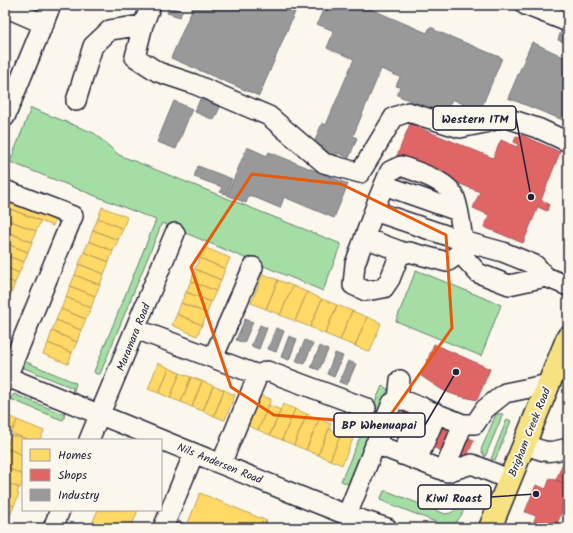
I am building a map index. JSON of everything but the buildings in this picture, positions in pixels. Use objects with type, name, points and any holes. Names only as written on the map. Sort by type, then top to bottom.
[{"type":"main road","name":"Brigham Creek Road","points":[[490,528],[524,444],[558,373],[568,337]]},
{"type":"street","points":[[151,5],[143,25],[136,57],[158,72],[194,84],[269,116],[324,163],[360,173],[394,116],[408,112],[460,128],[485,124],[504,117],[540,129],[568,142]]},
{"type":"street","points":[[525,5],[568,22]]},
{"type":"street","points":[[5,8],[48,10],[5,118]]},
{"type":"street","points":[[76,101],[93,46],[110,30],[143,25]]},
{"type":"street","points":[[461,247],[447,262],[409,252],[399,256],[390,279],[384,288],[366,291],[352,285],[355,264],[384,185],[390,172],[401,166],[447,186],[455,197],[458,210],[461,247],[478,273],[509,285],[540,266]]},
{"type":"street","points":[[5,190],[74,216],[6,378]]},
{"type":"street","points":[[374,211],[461,247],[503,252],[540,266],[568,286]]},
{"type":"street","name":"Maramara Road","points":[[90,439],[175,233]]},
{"type":"street","points":[[365,238],[405,253]]},
{"type":"street","points":[[213,358],[253,268]]},
{"type":"street","points":[[136,329],[258,375]]},
{"type":"street","points":[[221,464],[258,375],[263,372],[268,371],[366,408]]},
{"type":"street","points":[[347,515],[392,403],[400,399],[443,416],[475,424],[485,410],[505,393],[558,373]]},
{"type":"street","name":"Nils Andersen Road","points":[[6,378],[161,439]]},
{"type":"street","points":[[398,400],[400,380]]},
{"type":"street","points":[[424,463],[443,416]]},
{"type":"street","points":[[424,463],[443,416]]},
{"type":"street","name":"Nils Andersen Road","points":[[162,439],[347,515],[387,528]]},
{"type":"street","points":[[375,444],[447,472],[472,464],[510,480]]},
{"type":"street","points":[[524,444],[546,452],[554,452],[568,448]]},
{"type":"street","points":[[163,528],[194,452]]},
{"type":"street","points":[[53,528],[60,511]]},
{"type":"street","name":"Nils Andersen Road","points":[[347,515],[372,528]]},
{"type":"highlighted area","points":[[252,174],[341,184],[446,235],[452,328],[384,424],[274,415],[231,387],[191,267]]},
{"type":"green space","points":[[31,108],[94,133],[119,155],[341,244],[323,291],[162,223],[100,374],[96,374],[94,372],[95,369],[156,220],[10,162]]},
{"type":"green space","points":[[416,270],[501,305],[481,356],[396,321]]},
{"type":"green space","points":[[24,361],[76,383],[73,394],[73,388],[24,368]]},
{"type":"green space","points":[[382,386],[388,389],[348,484],[341,481]]},
{"type":"green space","points":[[14,394],[63,414],[65,409],[64,419],[62,420],[10,399]]},
{"type":"green space","points":[[496,414],[503,414],[485,457],[481,450]]},
{"type":"green space","points":[[507,419],[511,421],[495,460],[491,459]]},
{"type":"green space","points":[[384,491],[387,491],[445,514],[453,512],[459,503],[463,491],[469,491],[470,494],[462,514],[455,523],[446,526],[380,500]]},
{"type":"place","name":"Western ITM","points":[[531,197]]},
{"type":"place","name":"BP Whenuapai","points":[[456,372]]},
{"type":"place","name":"Kiwi Roast","points":[[536,494]]}]
